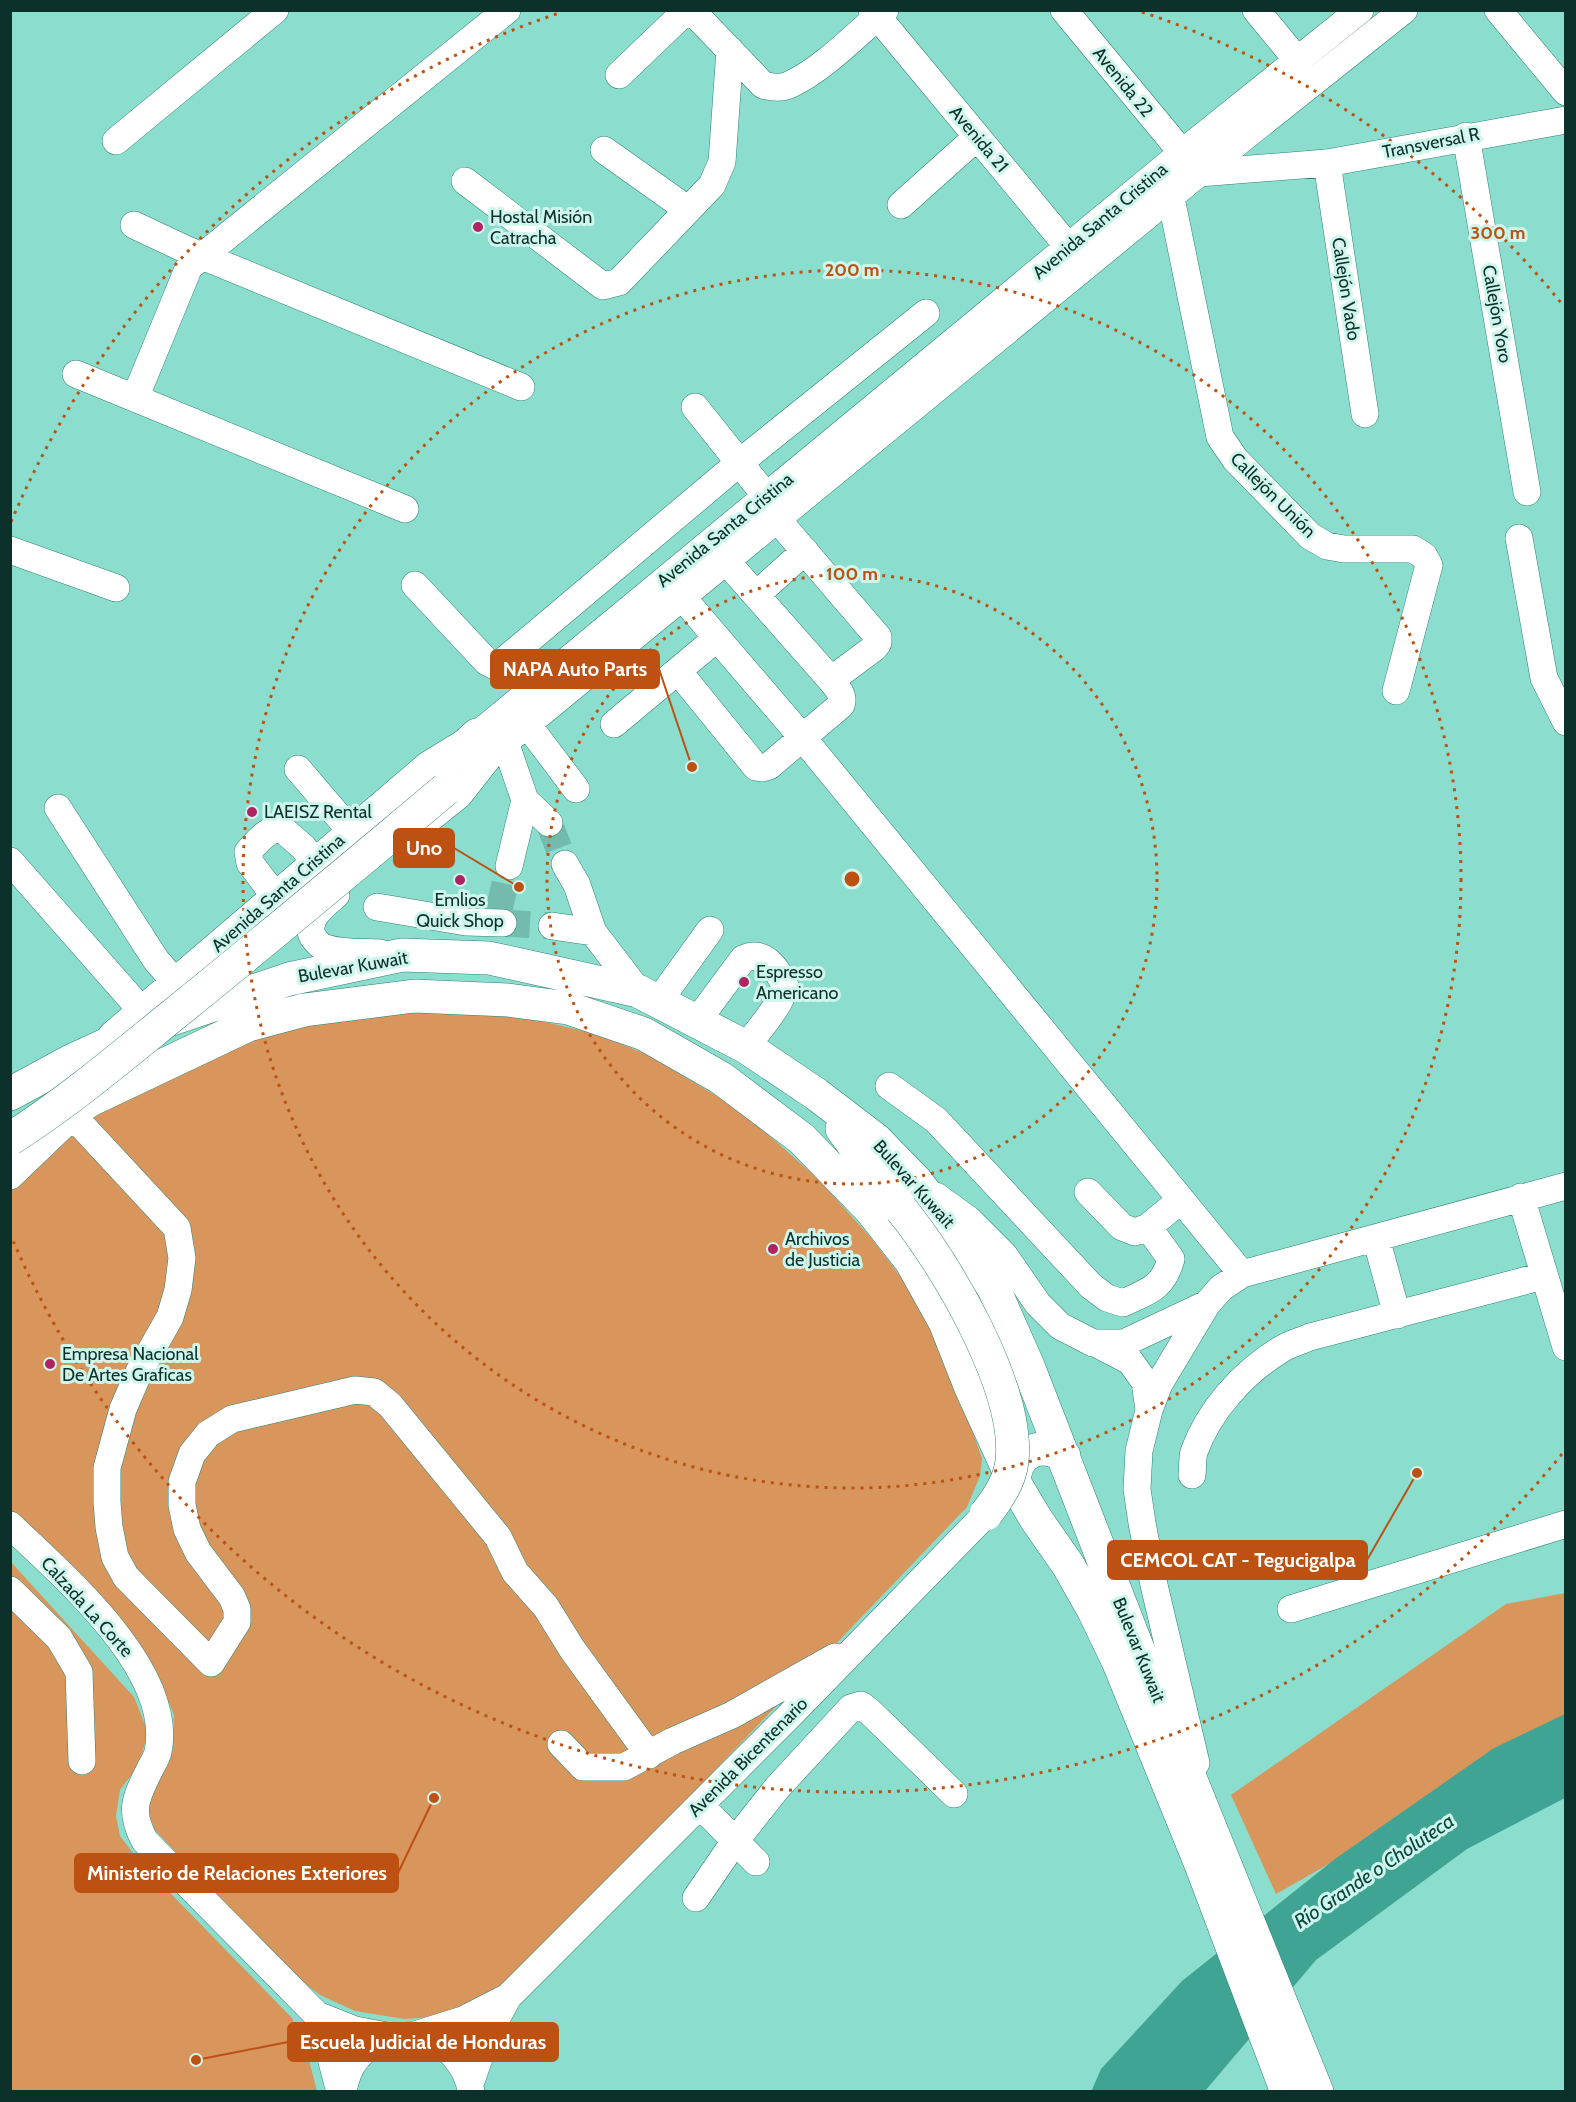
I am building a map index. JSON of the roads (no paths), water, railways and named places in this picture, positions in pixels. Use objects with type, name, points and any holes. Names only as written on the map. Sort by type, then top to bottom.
[{"type":"main road","points":[[10,1116],[110,1045],[491,743]]},
{"type":"main road","points":[[10,1138],[36,1122],[108,1068],[217,980],[440,783]]},
{"type":"main road","name":"Bulevar Kuwait","points":[[10,1094],[134,1032],[289,979],[402,955],[489,958],[648,997],[746,1047],[816,1094],[875,1139],[902,1194],[961,1239],[994,1289],[1064,1456],[1211,1847],[1287,2091]]},
{"type":"main road","name":"Bulevar Kuwait","points":[[10,1151],[81,1108],[248,1025],[304,1010],[414,996],[508,1000],[568,1008],[644,1034],[721,1078],[802,1139],[871,1210],[911,1261],[945,1322],[984,1417],[1014,1482],[1093,1608],[1211,1847],[1317,2091]]},
{"type":"main road","points":[[802,1139],[902,1194],[968,1313],[1005,1401],[1013,1444],[1012,1464],[1007,1482],[986,1514]]},
{"type":"main road","points":[[984,1417],[1002,1424],[1016,1422],[1032,1409],[1037,1390]]},
{"type":"main road","points":[[1014,1482],[1018,1464],[1030,1452],[1048,1449],[1064,1456]]},
{"type":"street","points":[[116,141],[275,10]]},
{"type":"street","points":[[135,398],[189,267],[507,10]]},
{"type":"street","points":[[619,75],[689,10],[764,85],[776,88],[790,85],[815,69],[878,13]]},
{"type":"street","name":"Avenida 22","points":[[1064,10],[1182,153]]},
{"type":"street","points":[[1256,10],[1297,60]]},
{"type":"street","name":"Avenida Santa Cristina","points":[[1077,258],[1155,176],[1360,10]]},
{"type":"street","name":"Avenida Santa Cristina","points":[[402,955],[324,948],[312,934],[312,921],[328,902],[459,795],[491,743],[772,508],[1077,258],[1171,198],[1199,173],[1404,10]]},
{"type":"street","points":[[1498,10],[1566,92]]},
{"type":"street","name":"Avenida 21","points":[[878,13],[1077,258]]},
{"type":"street","points":[[465,181],[603,286],[619,282],[712,185],[722,162],[730,50]]},
{"type":"street","points":[[1262,89],[1271,147],[1276,154],[1297,165]]},
{"type":"street","name":"Transversal R","points":[[1199,173],[1327,163],[1466,136],[1566,120]]},
{"type":"street","name":"Callejón Yoro","points":[[1466,136],[1527,492]]},
{"type":"street","points":[[901,205],[977,137]]},
{"type":"street","points":[[604,150],[687,209]]},
{"type":"street","points":[[1182,153],[1199,173]]},
{"type":"street","name":"Callejón Vado","points":[[1327,163],[1365,414]]},
{"type":"street","name":"Callejón Unión","points":[[1155,176],[1171,198],[1220,438],[1230,452],[1310,536],[1327,546],[1344,549],[1413,549],[1424,556],[1429,566],[1396,690]]},
{"type":"street","points":[[134,225],[521,387]]},
{"type":"street","points":[[416,585],[487,662],[495,666],[739,463],[926,314]]},
{"type":"street","points":[[76,374],[405,509]]},
{"type":"street","points":[[695,407],[805,551],[878,637],[878,643],[874,648],[831,680]]},
{"type":"street","name":"Avenida Santa Cristina","points":[[92,1051],[142,1011],[428,765],[491,743],[527,724],[726,561],[772,508]]},
{"type":"street","points":[[1519,538],[1544,678],[1566,722]]},
{"type":"street","points":[[10,550],[116,588]]},
{"type":"street","points":[[756,594],[805,551]]},
{"type":"street","points":[[678,671],[756,766],[762,768],[769,766],[841,705],[842,696],[831,680],[726,561]]},
{"type":"street","points":[[682,597],[802,737],[1242,1274]]},
{"type":"street","points":[[614,724],[717,638]]},
{"type":"street","points":[[527,724],[576,789]]},
{"type":"street","points":[[491,743],[525,800],[549,823]]},
{"type":"street","points":[[298,769],[349,832]]},
{"type":"street","points":[[509,866],[525,800]]},
{"type":"street","points":[[58,808],[156,960],[175,982]]},
{"type":"street","points":[[275,896],[250,863],[248,852],[256,843],[275,828],[281,828],[303,848],[314,862]]},
{"type":"street","points":[[10,861],[142,1011]]},
{"type":"street","points":[[565,864],[577,885],[593,932],[648,997],[710,930]]},
{"type":"street","points":[[377,907],[466,922],[499,919],[489,958]]},
{"type":"street","points":[[552,926],[593,932]]},
{"type":"street","points":[[697,1022],[743,959],[754,955],[759,956],[766,960],[777,973],[785,986],[784,993],[746,1047]]},
{"type":"street","points":[[890,1086],[936,1120],[1091,1286],[1107,1298],[1123,1303],[1153,1289],[1167,1274],[1171,1258],[1148,1227]]},
{"type":"street","points":[[10,1176],[81,1108],[177,1228],[182,1258],[178,1290],[170,1317],[123,1409],[107,1468],[109,1527],[115,1557],[126,1577],[211,1663],[237,1622],[237,1609],[232,1597],[198,1552],[187,1529],[182,1505],[182,1482],[192,1454],[208,1434],[232,1419],[355,1390],[374,1392],[390,1405],[498,1537],[515,1572],[546,1607],[572,1649],[649,1755]]},
{"type":"street","points":[[1211,1847],[1154,1585],[1137,1490],[1139,1451],[1149,1410],[1160,1384],[1206,1304],[1221,1288],[1242,1274],[1566,1186]]},
{"type":"street","points":[[1088,1192],[1122,1227],[1135,1232],[1148,1227],[1182,1200]]},
{"type":"street","points":[[902,1194],[969,1220],[1004,1255],[1038,1305],[1060,1326],[1130,1361],[1145,1382],[1149,1410]]},
{"type":"street","points":[[1521,1197],[1566,1347]]},
{"type":"street","points":[[1376,1238],[1397,1315]]},
{"type":"street","points":[[1192,1475],[1194,1454],[1209,1420],[1230,1393],[1254,1369],[1282,1349],[1310,1337],[1543,1275]]},
{"type":"street","points":[[1093,1342],[1124,1343],[1206,1304]]},
{"type":"street","name":"Avenida Bicentenario","points":[[471,2088],[486,2038],[508,1997],[756,1749],[986,1514]]},
{"type":"street","points":[[1291,1609],[1566,1524]]},
{"type":"street","name":"Calzada La Corte","points":[[10,1525],[79,1593],[123,1643],[141,1669],[153,1696],[159,1725],[158,1753],[134,1804],[135,1821],[145,1841],[317,2014],[326,2035],[341,2091]]},
{"type":"street","points":[[10,1590],[59,1638],[79,1672],[82,1761]]},
{"type":"street","points":[[561,1744],[584,1767],[624,1767],[673,1741],[732,1715],[860,1643]]},
{"type":"street","points":[[696,1898],[735,1841],[777,1788],[851,1708],[861,1705],[870,1712],[954,1794]]},
{"type":"street","points":[[732,1715],[744,1717],[754,1725],[758,1737],[756,1749]]},
{"type":"street","points":[[700,1804],[756,1862]]},
{"type":"street","name":"Avenida Bicentenario","points":[[341,2091],[346,2076],[357,2058],[373,2045],[463,2020],[508,1997]]},
{"type":"street","name":"Calzada La Corte","points":[[317,2014],[355,2030],[434,2040],[450,2051],[463,2066],[471,2088]]},
{"type":"water","name":"Río Grande o Choluteca","points":[[1565,1714],[1565,1798],[1467,1849],[1316,1960],[1205,2091],[1091,2092],[1101,2069],[1182,1981],[1335,1859],[1494,1748]]},
{"type":"tunnel","points":[[549,823],[565,864]]},
{"type":"tunnel","points":[[499,910],[509,866]]},
{"type":"tunnel","points":[[503,923],[552,926]]},
{"type":"place","name":"Hostal Misión Catracha","points":[[478,227]]},
{"type":"place","name":"NAPA Auto Parts","points":[[692,767]]},
{"type":"place","name":"LAEISZ Rental","points":[[252,812]]},
{"type":"place","name":"Emlios Quick Shop","points":[[460,880]]},
{"type":"place","name":"Uno","points":[[519,887]]},
{"type":"place","name":"Espresso Americano","points":[[744,982]]},
{"type":"place","name":"Archivos de Justicia","points":[[773,1249]]},
{"type":"place","name":"Empresa Nacional De Artes Graficas","points":[[50,1364]]},
{"type":"place","name":"CEMCOL CAT - Tegucigalpa","points":[[1417,1473]]},
{"type":"place","name":"Ministerio de Relaciones Exteriores","points":[[434,1798]]},
{"type":"place","name":"Escuela Judicial de Honduras","points":[[196,2060]]}]
